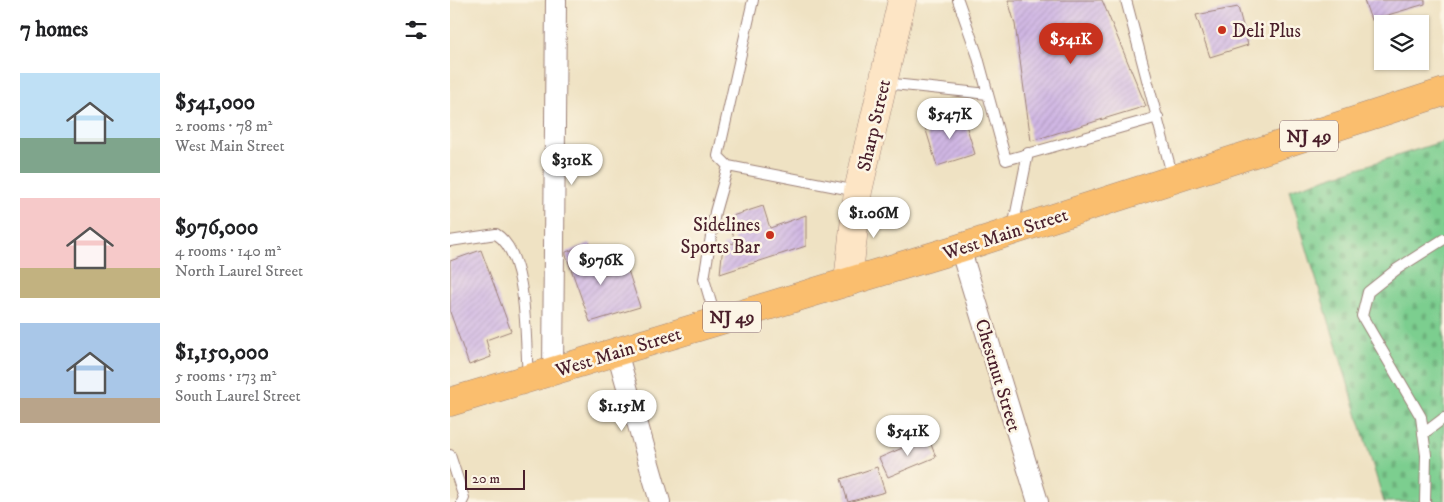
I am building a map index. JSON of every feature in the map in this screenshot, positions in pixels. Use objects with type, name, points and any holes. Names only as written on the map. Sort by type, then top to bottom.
[{"type":"highway","name":"West Main Street","points":[[451,400],[528,379],[960,248],[1444,92]]},
{"type":"street","points":[[553,371],[556,0]]},
{"type":"street","name":"Sharp Street","points":[[848,282],[858,191],[902,0]]},
{"type":"street","name":"Chestnut Street","points":[[960,248],[1038,502]]},
{"type":"street","points":[[617,352],[660,502]]},
{"type":"lane","points":[[753,0],[718,156],[728,166],[858,191]]},
{"type":"lane","points":[[958,0],[977,54],[1006,160],[1158,117]]},
{"type":"lane","points":[[1126,0],[1173,179]]},
{"type":"lane","points":[[883,82],[988,94]]},
{"type":"lane","points":[[1013,231],[1028,153]]},
{"type":"lane","points":[[716,322],[704,279],[715,212],[728,166]]},
{"type":"lane","points":[[450,242],[496,234],[505,240],[512,250],[524,298],[528,379]]},
{"type":"lane","points":[[1425,502],[1426,455],[1421,417],[1362,316],[1368,292],[1397,269],[1444,239]]},
{"type":"lane","points":[[1423,434],[1444,418]]},
{"type":"lane","points":[[450,455],[464,498],[462,502]]},
{"type":"green space","points":[[1444,141],[1444,502],[1384,502],[1289,190]]},
{"type":"building","points":[[1008,0],[1102,0],[1146,106],[1031,141],[1015,24]]},
{"type":"building","points":[[1364,0],[1425,0],[1425,4],[1388,15],[1374,15],[1374,19],[1371,20]]},
{"type":"building","name":"Deli Plus","points":[[1238,7],[1248,45],[1210,57],[1196,15]]},
{"type":"building","points":[[963,115],[975,154],[937,166],[925,127]]},
{"type":"building","name":"Sidelines Sports Bar","points":[[763,206],[770,228],[806,215],[806,246],[720,274],[723,245],[735,243],[729,217]]},
{"type":"building","points":[[590,243],[602,275],[627,267],[640,307],[590,322],[566,252]]},
{"type":"building","points":[[481,250],[511,331],[486,340],[491,357],[469,365],[450,312],[450,261]]},
{"type":"building","points":[[928,437],[936,457],[888,477],[879,458]]},
{"type":"building","points":[[877,467],[885,492],[848,502],[841,479]]},
{"type":"place","name":"Deli Plus","points":[[1222,30]]},
{"type":"place","name":"Sidelines Sports Bar","points":[[770,235]]}]
